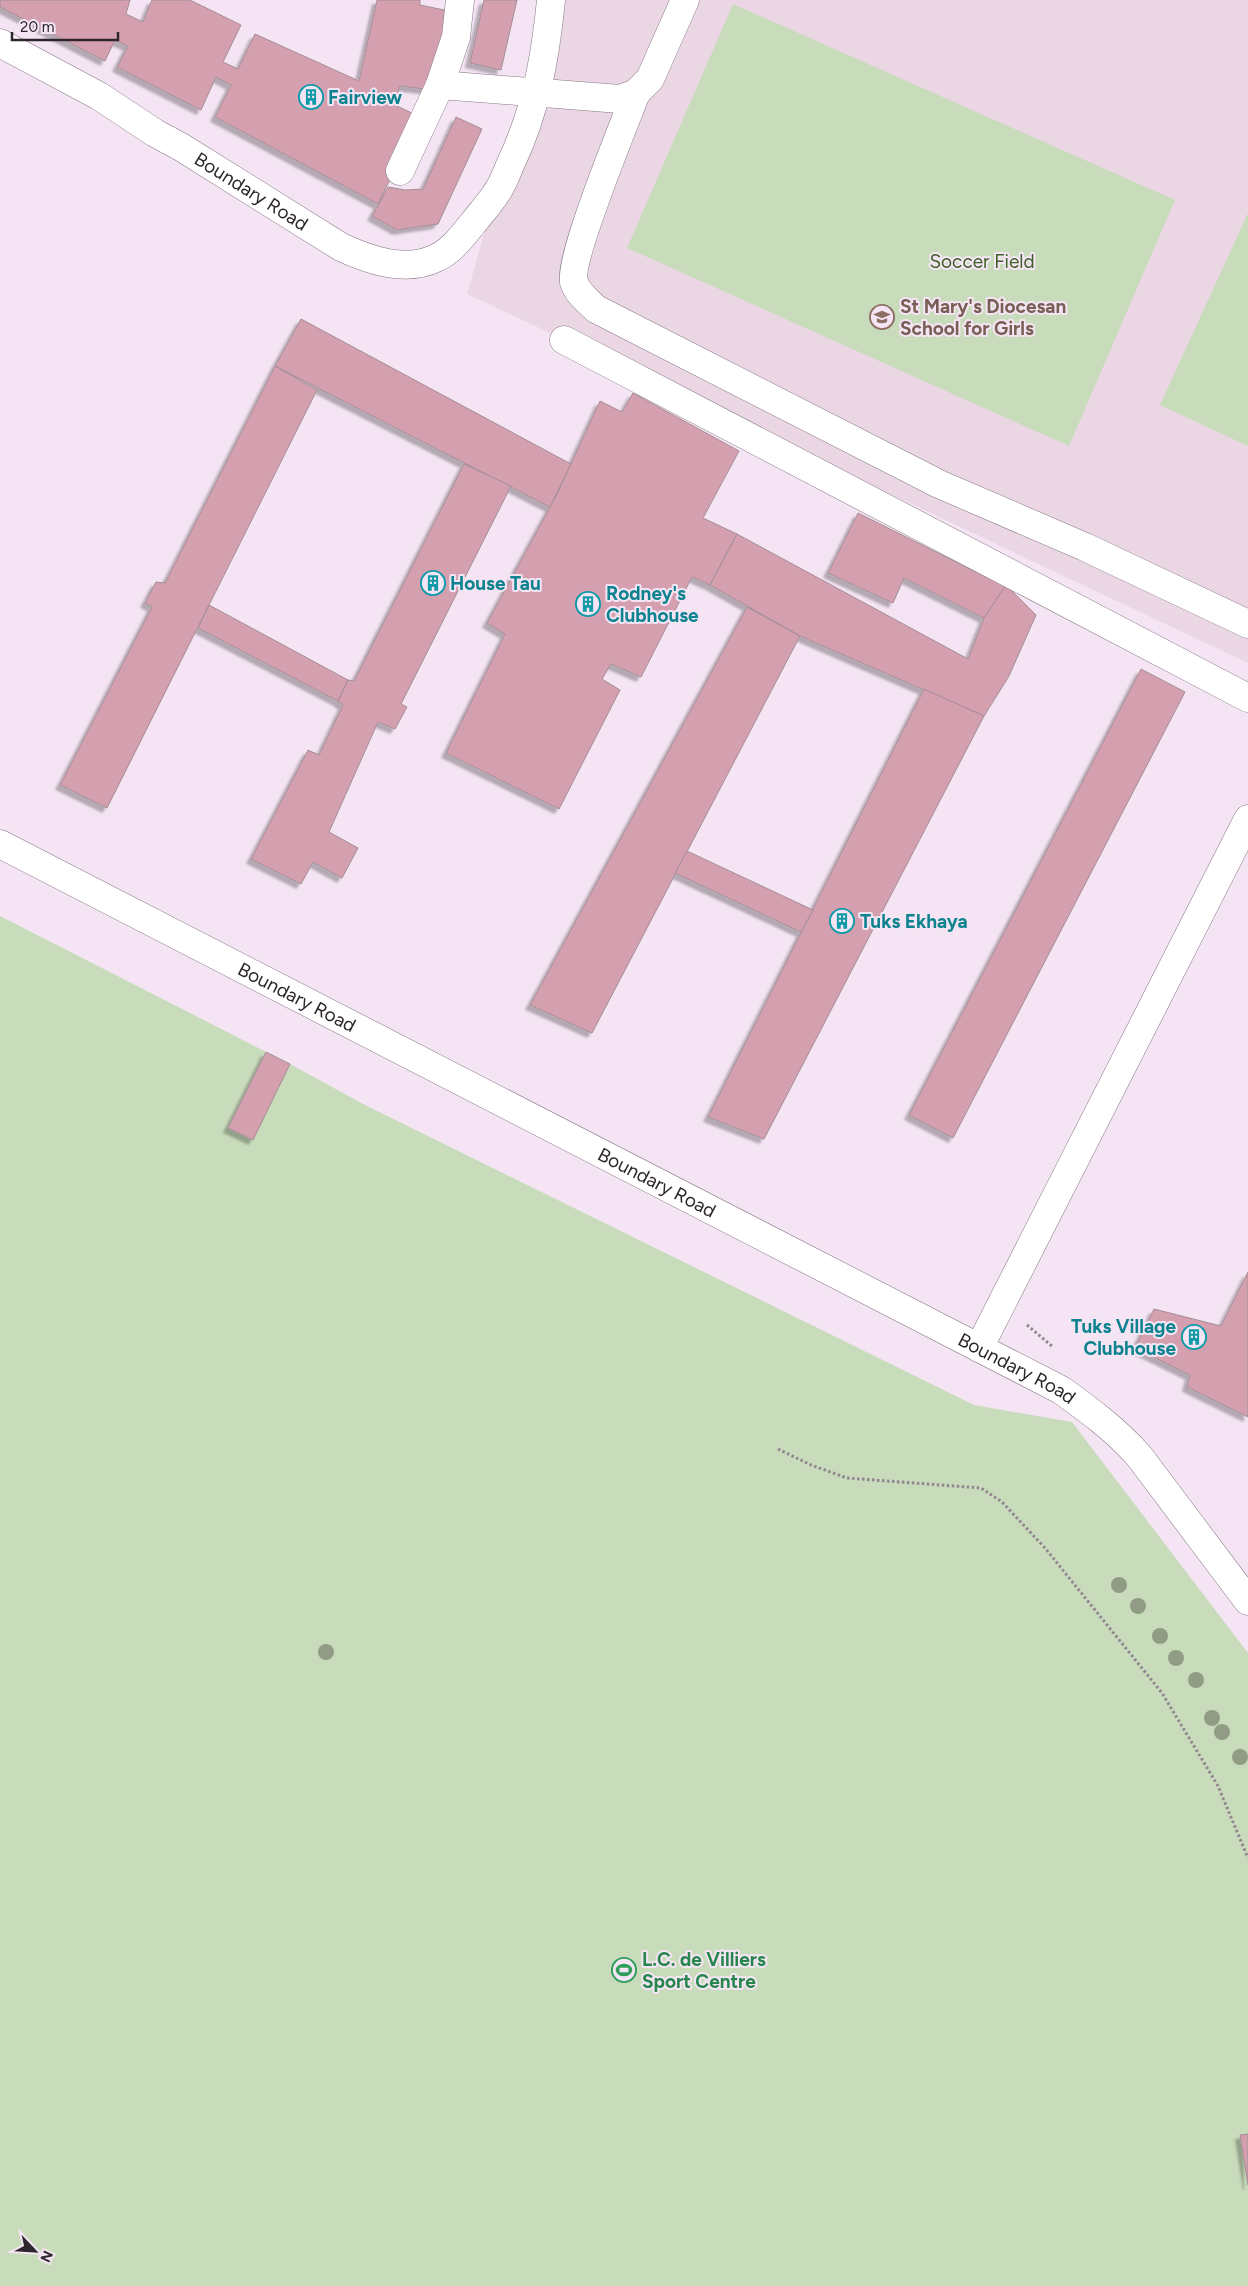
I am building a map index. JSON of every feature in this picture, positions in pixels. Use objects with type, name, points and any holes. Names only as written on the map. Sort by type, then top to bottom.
[{"type":"street","points":[[400,171],[440,85],[456,37],[460,0]]},
{"type":"street","name":"Boundary Road","points":[[0,42],[99,96],[155,133],[181,147],[341,247],[366,258],[386,263],[412,264],[436,258],[456,243],[496,194],[516,152],[538,93],[546,53],[551,0]]},
{"type":"street","points":[[440,85],[620,99],[636,93],[650,79],[685,0]]},
{"type":"street","points":[[636,93],[583,236],[574,270],[574,282],[581,294],[596,308],[939,484],[1085,547],[1248,624]]},
{"type":"street","points":[[564,340],[1248,698]]},
{"type":"street","points":[[979,1348],[1248,819]]},
{"type":"street","name":"Boundary Road","points":[[0,844],[1060,1390],[1096,1415],[1122,1437],[1145,1464],[1247,1597]]},
{"type":"path","points":[[778,1449],[811,1465],[847,1478],[981,1488],[1002,1502],[1045,1548],[1162,1693],[1218,1786],[1248,1858]]},
{"type":"shaded area","name":"St Mary's Diocesan School for Girls","points":[[550,0],[1248,0],[1248,663],[467,294]]},
{"type":"green space","name":"Soccer Field","points":[[733,4],[1175,200],[1069,446],[627,248]]},
{"type":"green space","points":[[1248,213],[1248,446],[1160,405]]},
{"type":"green space","name":"L.C. de Villiers Sport Centre","points":[[0,916],[290,1064],[365,1105],[974,1405],[1072,1422],[1248,1653],[1248,2286],[0,2286]]},
{"type":"building","name":"Fairview","points":[[0,0],[130,0],[126,14],[143,22],[152,0],[190,0],[241,25],[223,62],[238,69],[255,34],[359,81],[377,0],[420,0],[420,5],[449,11],[432,90],[400,86],[395,105],[420,117],[378,204],[215,117],[231,85],[216,77],[201,110],[117,67],[128,46],[115,40],[105,61],[0,7]]},
{"type":"building","points":[[484,0],[517,0],[501,70],[470,63]]},
{"type":"building","points":[[456,117],[482,129],[438,224],[397,230],[372,216],[388,187],[405,190],[423,189]]},
{"type":"building","points":[[301,319],[571,464],[550,507],[275,366]]},
{"type":"building","points":[[275,366],[317,390],[107,808],[60,785],[152,607],[145,603],[156,582],[165,583]]},
{"type":"building","name":"Rodney's Clubhouse","points":[[633,393],[739,451],[703,518],[737,534],[710,585],[692,577],[641,677],[611,664],[602,679],[620,690],[559,809],[446,753],[505,634],[487,623],[556,496],[600,401],[622,412]]},
{"type":"building","name":"House Tau","points":[[464,464],[511,486],[401,704],[407,707],[395,729],[378,722],[329,832],[358,848],[342,878],[313,862],[301,884],[251,859],[308,750],[319,755],[343,705],[338,701],[348,680],[354,681]]},
{"type":"building","points":[[858,513],[986,577],[1006,585],[984,618],[904,578],[893,603],[828,573]]},
{"type":"building","points":[[737,534],[968,659],[984,618],[1006,585],[1036,615],[1009,676],[984,716],[800,636],[710,585]]},
{"type":"building","points":[[209,605],[348,680],[338,701],[198,628]]},
{"type":"building","points":[[747,607],[800,636],[592,1033],[530,1005]]},
{"type":"building","points":[[1141,669],[1185,692],[953,1138],[909,1115]]},
{"type":"building","name":"Tuks Ekhaya","points":[[924,689],[984,716],[764,1139],[708,1117]]},
{"type":"building","points":[[687,851],[813,910],[801,932],[675,873]]},
{"type":"building","points":[[266,1052],[290,1064],[253,1140],[228,1128]]},
{"type":"building","name":"Tuks Village Clubhouse","points":[[1248,1272],[1248,1417],[1187,1387],[1190,1375],[1135,1348],[1154,1309],[1221,1326]]},
{"type":"building","points":[[1248,2134],[1248,2185],[1240,2135]]},
{"type":"place","name":"Fairview","points":[[311,97]]},
{"type":"place","name":"St Mary's Diocesan School for Girls","points":[[882,317]]},
{"type":"place","name":"House Tau","points":[[433,583]]},
{"type":"place","name":"Rodney's Clubhouse","points":[[588,604]]},
{"type":"place","name":"Tuks Ekhaya","points":[[842,921]]},
{"type":"place","name":"Tuks Village Clubhouse","points":[[1194,1337]]},
{"type":"place","name":"L.C. de Villiers Sport Centre","points":[[624,1970]]}]
